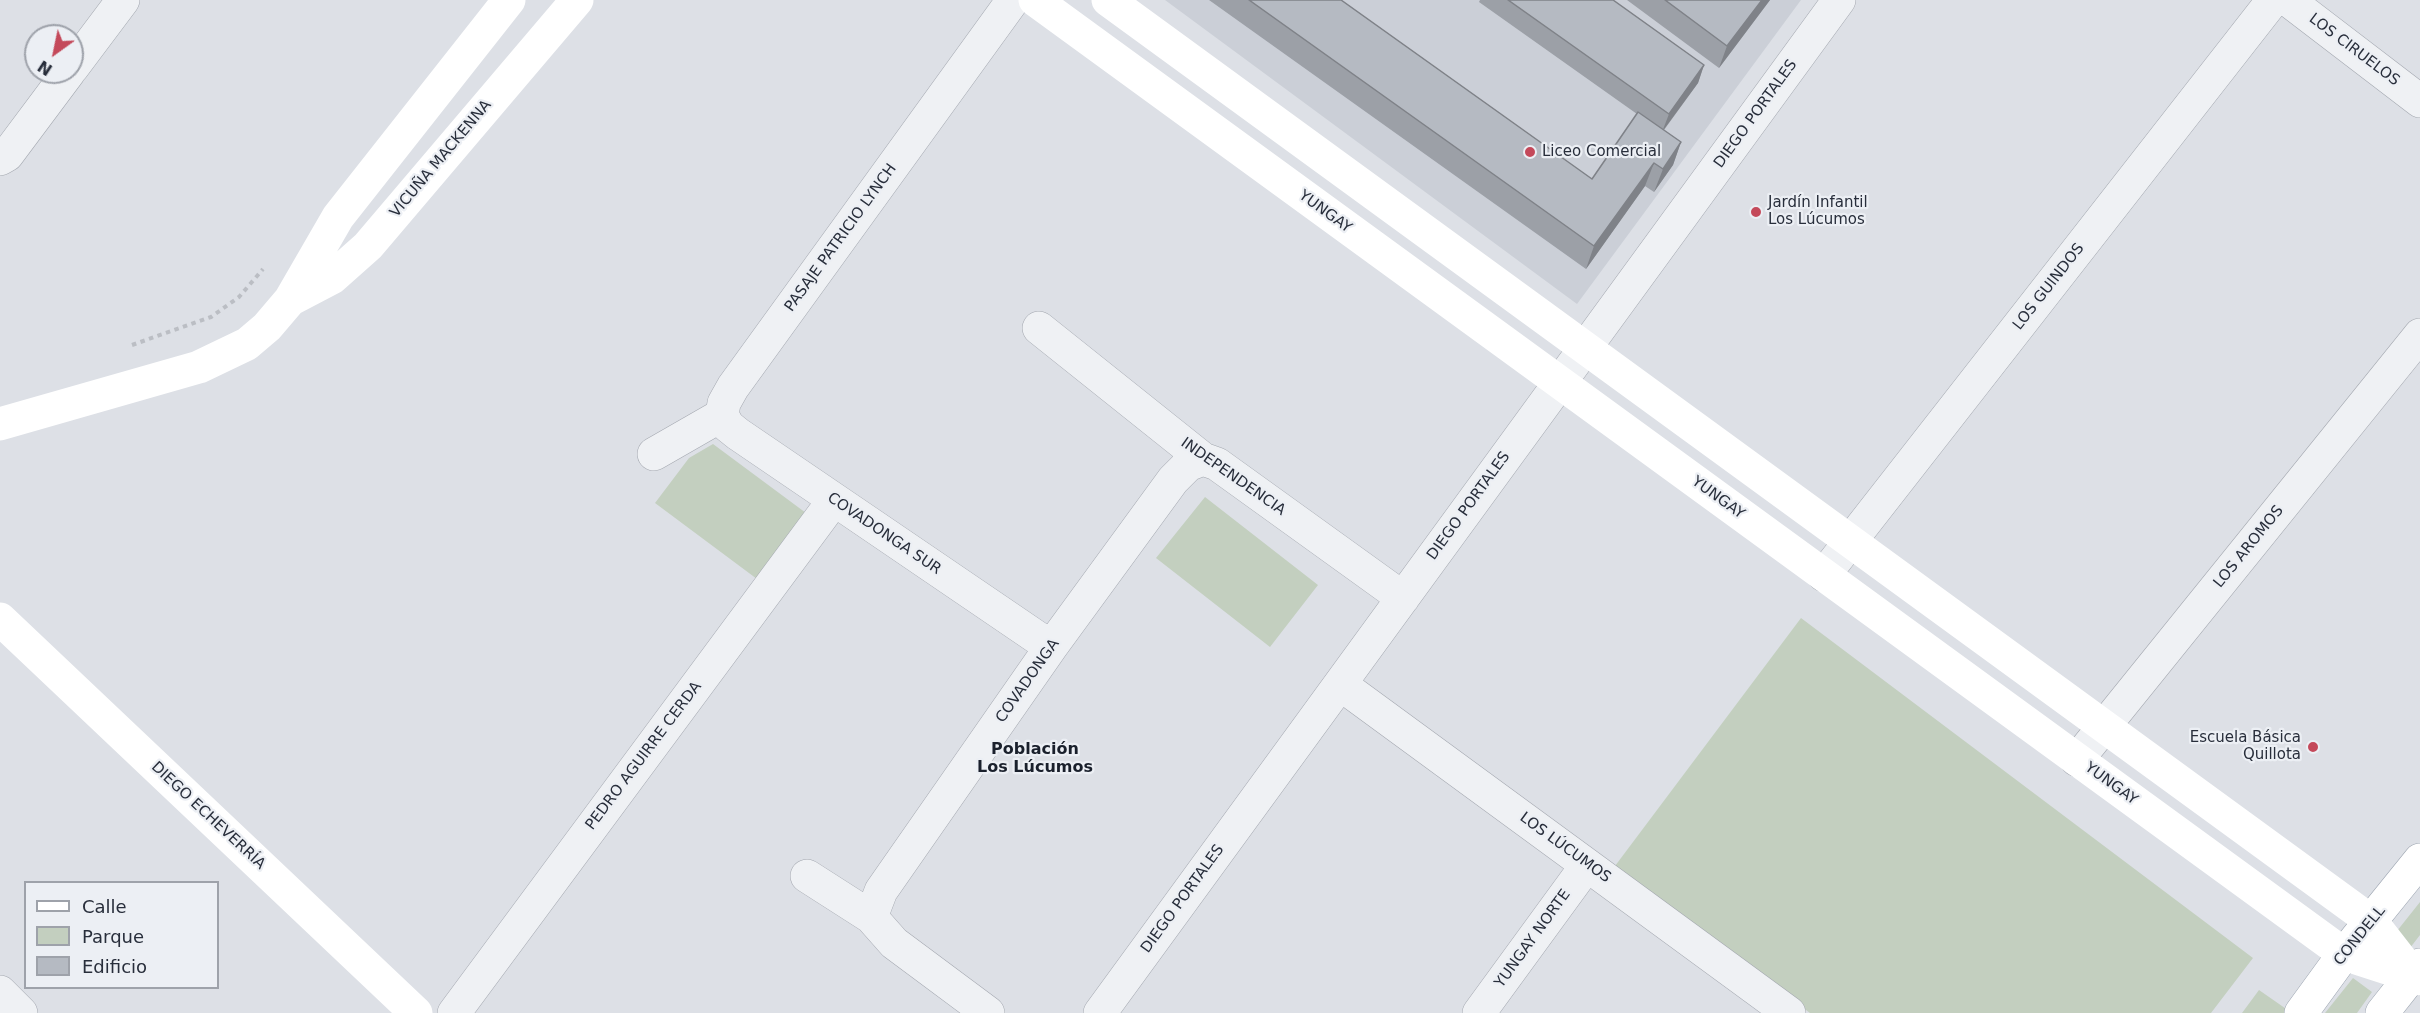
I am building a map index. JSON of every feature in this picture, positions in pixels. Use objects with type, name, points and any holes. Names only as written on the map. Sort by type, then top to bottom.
[{"type":"street","points":[[84,52],[123,0]]},
{"type":"street","name":"VICUÑA MACKENNA","points":[[0,424],[171,376],[225,356],[247,344],[267,327],[290,300],[338,217],[509,0]]},
{"type":"street","name":"VICUÑA MACKENNA","points":[[290,300],[332,278],[368,246],[577,0]]},
{"type":"street","name":"PASAJE PATRICIO LYNCH","points":[[722,416],[724,403],[733,387],[1013,0]]},
{"type":"street","name":"YUNGAY","points":[[1035,0],[2344,954],[2417,975]]},
{"type":"street","points":[[1108,0],[2371,921],[2417,975],[2382,1013]]},
{"type":"street","name":"DIEGO PORTALES","points":[[1100,1013],[1839,0]]},
{"type":"street","name":"LOS GUINDOS","points":[[1824,575],[2273,0]]},
{"type":"street","name":"LOS CIRUELOS","points":[[2288,0],[2420,101]]},
{"type":"street","points":[[0,159],[7,155],[60,84]]},
{"type":"street","name":"INDEPENDENCIA","points":[[1039,328],[1203,459],[1216,464],[1403,598]]},
{"type":"street","name":"LOS AROMOS","points":[[2077,760],[2420,335]]},
{"type":"street","points":[[654,454],[722,416]]},
{"type":"street","name":"COVADONGA SUR","points":[[722,416],[738,434],[1051,647]]},
{"type":"street","name":"COVADONGA","points":[[871,917],[881,891],[1051,647],[1173,480],[1188,465],[1203,459]]},
{"type":"street","name":"PEDRO AGUIRRE CERDA","points":[[454,1013],[834,500]]},
{"type":"street","name":"DIEGO ECHEVERRÍA","points":[[0,619],[405,1009]]},
{"type":"street","name":"LOS LÚCUMOS","points":[[1340,684],[1789,1013]]},
{"type":"street","name":"CONDELL","points":[[2301,1013],[2344,954],[2420,860]]},
{"type":"street","name":"YUNGAY NORTE","points":[[1479,1013],[1587,865]]},
{"type":"street","points":[[807,876],[871,917],[894,943],[988,1013]]},
{"type":"street","points":[[0,992],[21,1013]]},
{"type":"path","points":[[125,348],[211,317],[239,297],[265,267]]},
{"type":"shaded area","name":"Liceo Comercial","points":[[1165,0],[1801,0],[1577,304]]},
{"type":"green space","points":[[713,444],[806,513],[757,579],[655,503],[689,458]]},
{"type":"green space","points":[[1205,497],[1318,585],[1270,647],[1156,558]]},
{"type":"green space","points":[[1801,618],[2253,958],[2211,1013],[1810,1013],[1615,866]]},
{"type":"green space","points":[[2420,902],[2420,935],[2410,948],[2393,936]]},
{"type":"green space","points":[[2353,978],[2372,992],[2357,1013],[2325,1013]]},
{"type":"green space","points":[[2259,990],[2292,1013],[2242,1013]]},
{"type":"building","points":[[1249,0],[1341,0],[1592,179],[1638,112],[1681,142],[1663,169],[1654,163],[1594,246]]},
{"type":"building","points":[[1508,0],[1613,0],[1704,65],[1669,114]]},
{"type":"building","points":[[1665,0],[1762,0],[1727,46]]},
{"type":"place","name":"Liceo Comercial","points":[[1530,152]]},
{"type":"place","name":"Jardín Infantil Los Lúcumos","points":[[1756,212]]},
{"type":"place","name":"Escuela Básica Quillota","points":[[2313,747]]},
{"type":"district","name":"Población Los Lúcumos","points":[[1035,759]]}]
